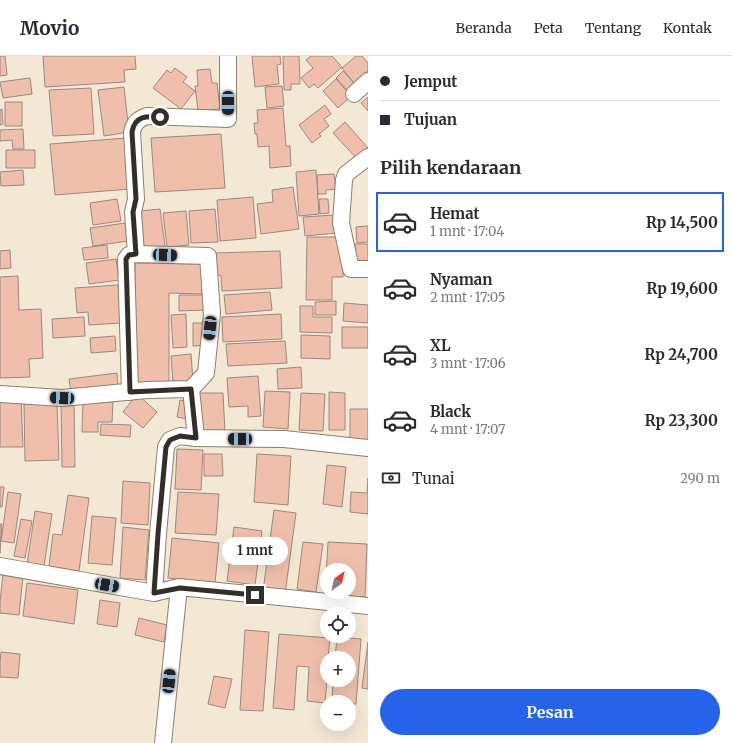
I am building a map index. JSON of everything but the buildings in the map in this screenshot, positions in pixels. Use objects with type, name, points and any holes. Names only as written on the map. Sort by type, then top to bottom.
[{"type":"street","points":[[136,254],[133,212],[136,199],[132,132],[134,124],[147,116],[228,119],[228,56]]},
{"type":"street","points":[[354,94],[368,81]]},
{"type":"street","points":[[368,157],[346,174],[344,180],[341,223],[351,269],[368,269]]},
{"type":"street","points":[[0,394],[62,398],[130,392],[191,389],[206,373],[212,314],[208,256],[136,254],[129,255],[126,259],[130,392]]},
{"type":"street","points":[[191,389],[196,438]]},
{"type":"street","points":[[154,593],[166,447],[170,440],[180,436],[196,438],[284,439],[368,448]]},
{"type":"street","points":[[0,566],[154,593],[180,588],[368,606]]},
{"type":"street","points":[[163,743],[180,588]]},
{"type":"route","points":[[160,117],[147,116],[137,120],[134,124],[132,132],[136,199],[133,212],[136,254],[129,255],[126,259],[130,392],[146,390],[191,389],[196,438],[180,436],[170,440],[166,447],[154,593],[180,588],[255,595]]}]
